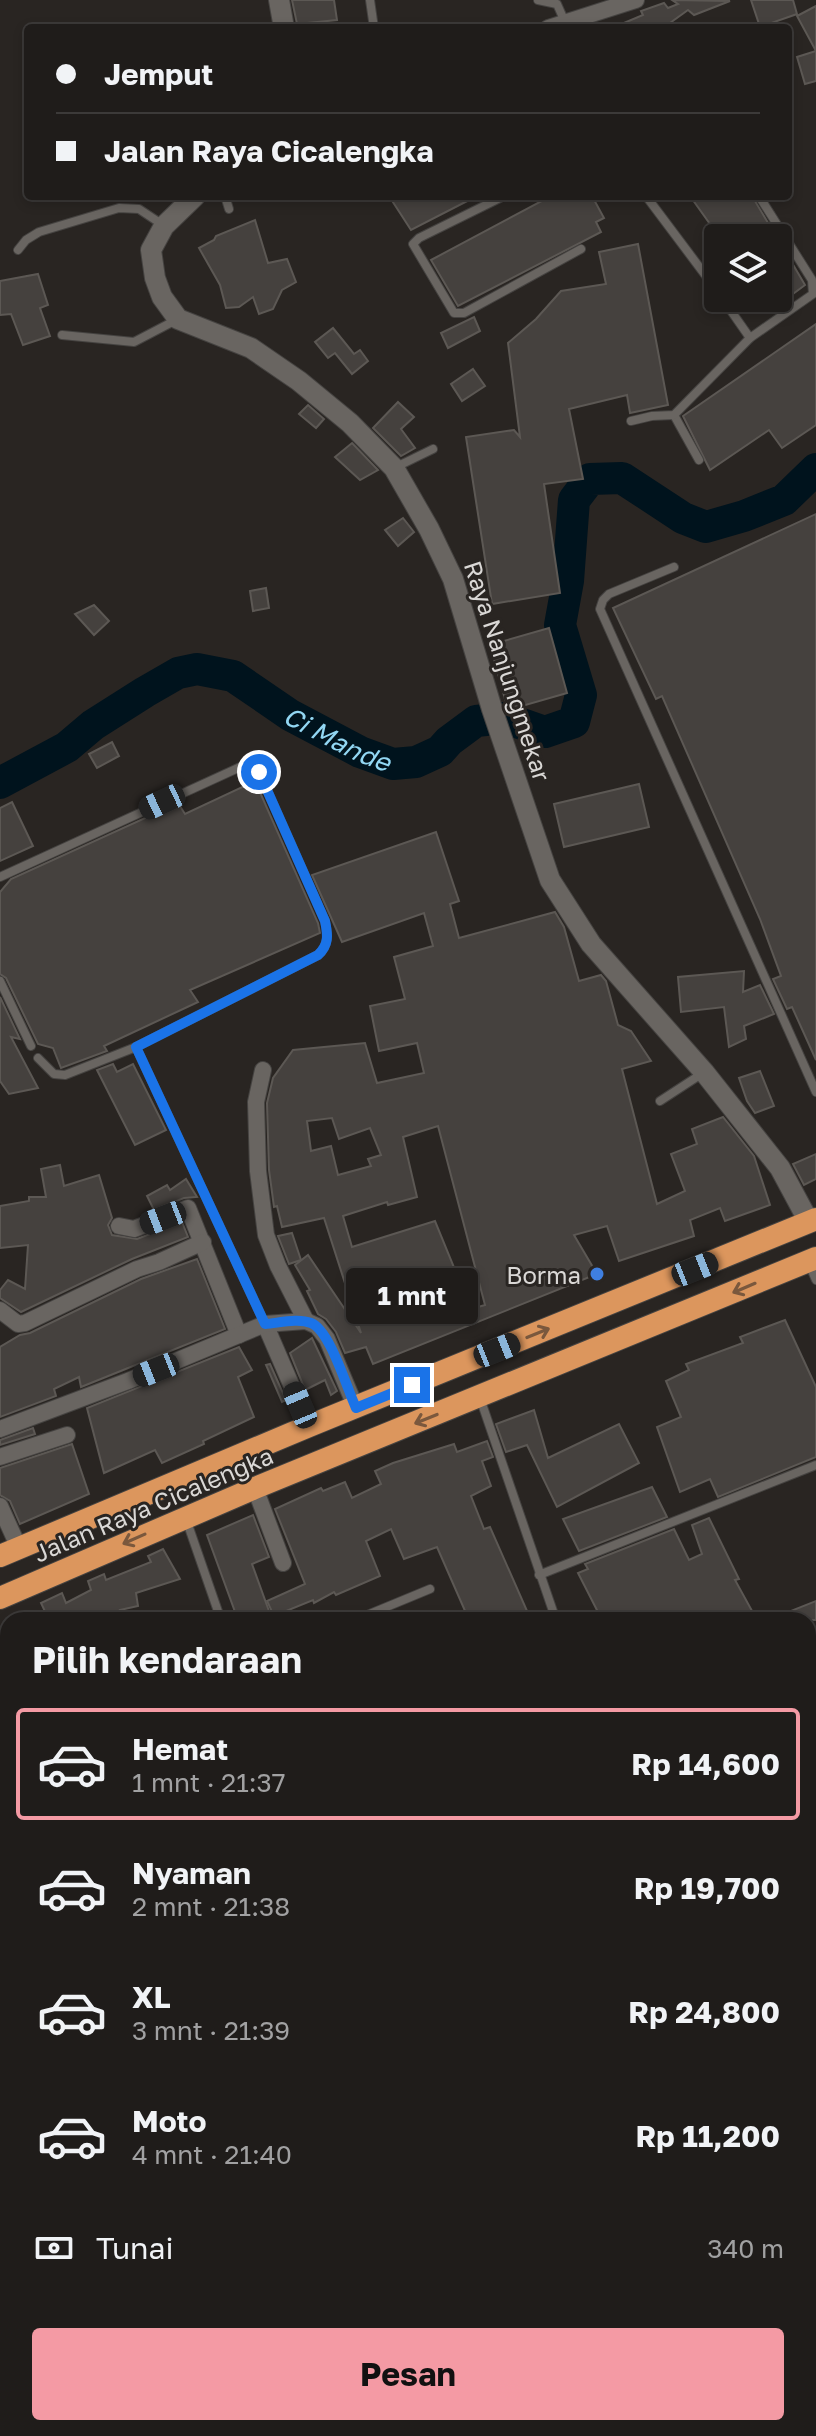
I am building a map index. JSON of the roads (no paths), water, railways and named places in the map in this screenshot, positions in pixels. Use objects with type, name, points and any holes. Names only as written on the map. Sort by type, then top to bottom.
[{"type":"highway","name":"Jalan Raya Cicalengka","points":[[10,1552],[309,1426],[812,1221]]},
{"type":"highway","name":"Jalan Raya Cicalengka","points":[[0,1598],[186,1516],[813,1267]]},
{"type":"street","points":[[279,0],[283,24]]},
{"type":"street","points":[[559,24],[636,0]]},
{"type":"street","points":[[178,319],[162,297],[155,278],[151,250],[164,226],[191,200]]},
{"type":"street","name":"Raya Nanjungmekar","points":[[178,319],[251,348],[299,381],[350,423],[394,468],[453,579],[492,709],[550,880],[591,944],[704,1072],[780,1168],[812,1221]]},
{"type":"street","points":[[263,1070],[256,1102],[258,1171],[266,1235],[306,1321]]},
{"type":"street","points":[[119,1226],[134,1229],[188,1208],[239,1335]]},
{"type":"street","points":[[0,1310],[18,1324],[25,1323],[137,1269],[203,1242]]},
{"type":"street","points":[[0,1429],[99,1393],[265,1324],[306,1321],[317,1326],[327,1339],[356,1408]]},
{"type":"street","points":[[265,1324],[309,1426]]},
{"type":"street","points":[[0,1457],[67,1435]]},
{"type":"street","points":[[255,1488],[283,1563]]},
{"type":"street","points":[[0,1506],[10,1552]]},
{"type":"lane","points":[[370,0],[373,24]]},
{"type":"lane","points":[[538,0],[561,2],[565,22]]},
{"type":"lane","points":[[226,200],[229,209]]},
{"type":"lane","points":[[496,200],[413,244],[454,313],[464,313],[581,249]]},
{"type":"lane","points":[[651,200],[704,273]]},
{"type":"lane","points":[[631,421],[674,415],[750,338],[814,291],[812,280],[762,200]]},
{"type":"lane","points":[[18,250],[39,232],[119,208],[139,209],[164,226]]},
{"type":"lane","points":[[732,312],[750,338]]},
{"type":"lane","points":[[62,335],[134,342],[178,319]]},
{"type":"lane","points":[[674,415],[699,460]]},
{"type":"lane","points":[[394,468],[433,449]]},
{"type":"lane","points":[[674,567],[609,594],[599,605],[600,609],[816,1092]]},
{"type":"lane","points":[[0,877],[249,763],[256,767],[325,921],[327,942],[318,955],[136,1047],[65,1075],[54,1074],[38,1058]]},
{"type":"lane","points":[[0,981],[31,1046]]},
{"type":"lane","points":[[136,1047],[265,1324]]},
{"type":"lane","points":[[660,1101],[704,1072]]},
{"type":"lane","points":[[480,1398],[553,1612]]},
{"type":"lane","points":[[539,1575],[816,1465]]},
{"type":"lane","points":[[186,1516],[218,1612]]},
{"type":"lane","points":[[374,1612],[430,1589]]},
{"type":"waterway","name":"Ci Mande","points":[[0,783],[67,747],[93,725],[145,692],[178,673],[197,669],[233,676],[290,715],[360,752],[393,764],[416,762],[440,751],[476,721],[505,718],[545,732],[574,722],[581,695],[560,625],[568,581],[574,500],[590,479],[622,478],[683,518],[706,527],[784,500],[816,469]]},
{"type":"place","name":"Borma","points":[[597,1274]]}]
